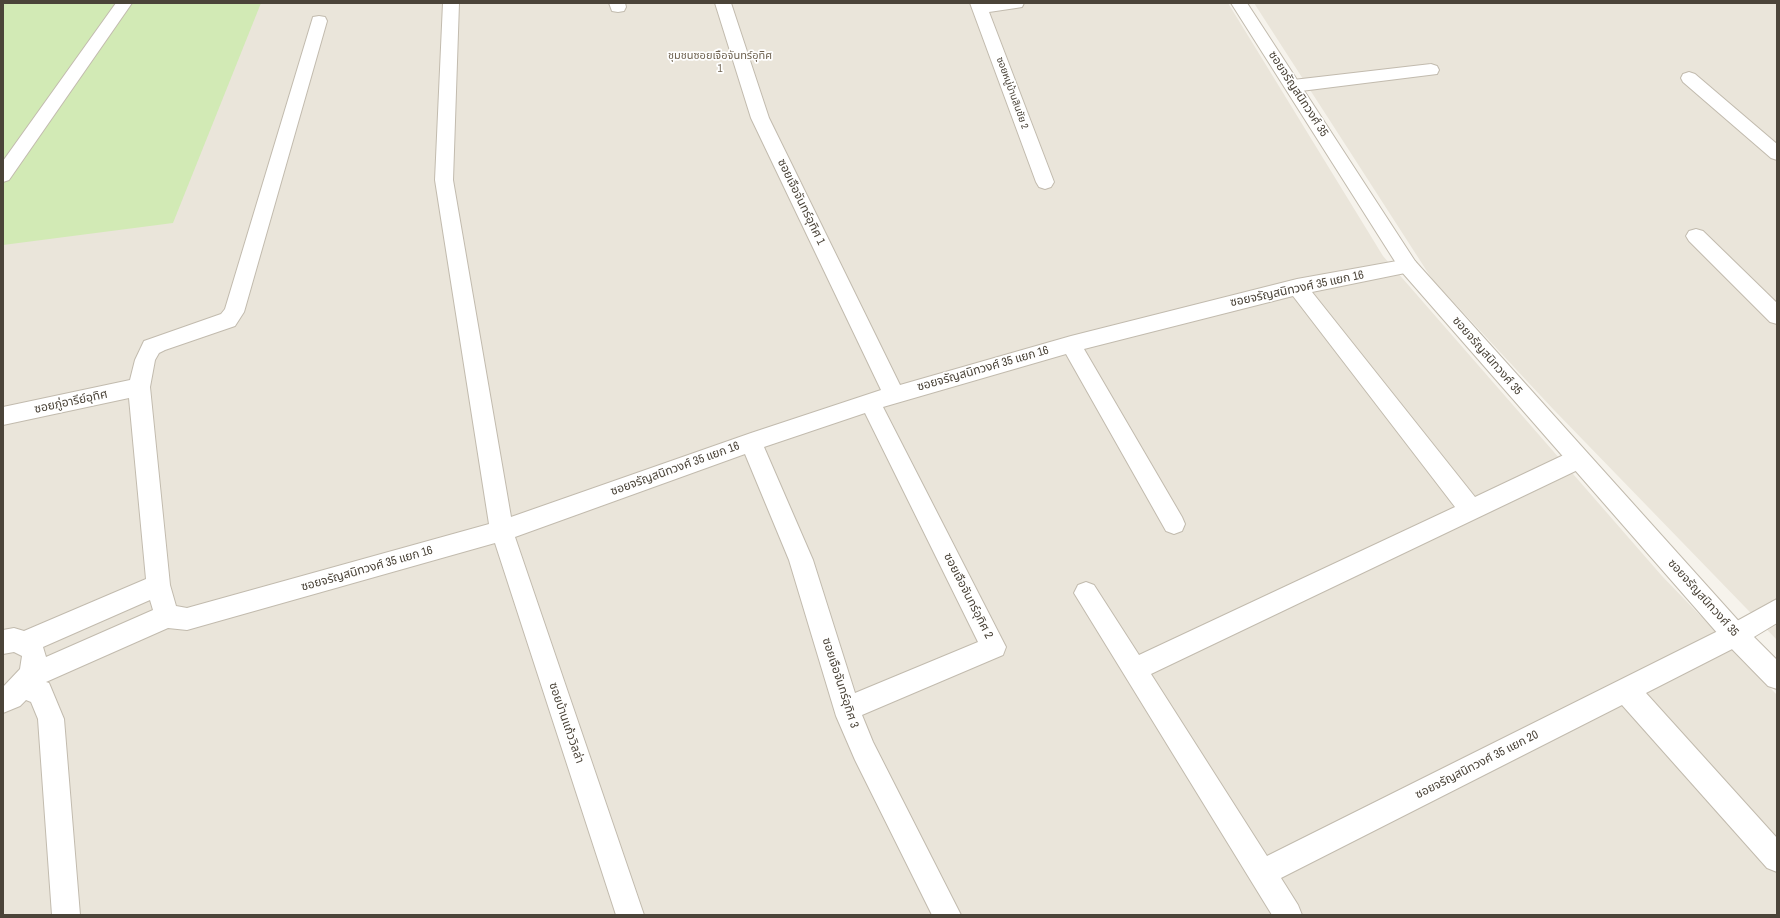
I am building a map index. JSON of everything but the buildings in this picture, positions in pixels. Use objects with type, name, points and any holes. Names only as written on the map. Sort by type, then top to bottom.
[{"type":"street","points":[[3,175],[124,3]]},
{"type":"street","name":"ซอยบ้านแก้ววิลล่า","points":[[451,3],[444,180],[502,532],[630,915]]},
{"type":"street","name":"ซอยเจือจันทร์อุทิศ 1","points":[[724,3],[760,118],[894,395]]},
{"type":"street","points":[[979,5],[1016,3]]},
{"type":"street","name":"ซอยจรัญสนิทวงศ์ 35","points":[[1239,3],[1408,266],[1578,459],[1736,634],[1777,677]]},
{"type":"street","name":"ซอยหมู่บ้านสินชัย 2","points":[[979,5],[1045,182]]},
{"type":"street","points":[[18,688],[168,616],[158,585],[139,387],[145,360],[151,347],[228,320],[234,312],[319,21]]},
{"type":"street","points":[[1293,86],[1431,70]]},
{"type":"street","points":[[1689,78],[1777,154]]},
{"type":"street","points":[[1696,236],[1777,316]]},
{"type":"street","name":"ซอยจรัญสนิทวงศ์ 35 แยก 16","points":[[168,616],[187,619],[502,532],[751,442],[870,402],[1071,344],[1297,287],[1408,266]]},
{"type":"street","points":[[1297,287],[1471,510]]},
{"type":"street","points":[[1071,344],[1174,524]]},
{"type":"street","name":"ซอยภู่อารีย์อุทิศ","points":[[3,416],[139,387]]},
{"type":"street","name":"ซอยเจือจันทร์อุทิศ 2","points":[[847,709],[994,647],[870,402]]},
{"type":"street","name":"ซอยเจือจันทร์อุทิศ 3","points":[[751,442],[801,560],[847,709],[864,751],[948,915]]},
{"type":"street","points":[[1134,670],[1578,459]]},
{"type":"street","points":[[13,642],[158,585]]},
{"type":"street","points":[[1086,593],[1288,915]]},
{"type":"street","name":"ซอยจรัญสนิทวงศ์ 35 แยก 20","points":[[1262,873],[1736,634],[1777,610]]},
{"type":"street","points":[[13,642],[31,648],[34,656],[34,666],[18,688]]},
{"type":"street","points":[[18,688],[40,692],[50,720],[66,915]]},
{"type":"street","points":[[1626,690],[1777,858]]},
{"type":"shaded area","points":[[3,3],[1228,3],[1383,256],[1662,576],[1777,695],[1777,915],[3,915]]},
{"type":"shaded area","points":[[1254,3],[1777,3],[1777,640],[1553,409],[1432,279]]},
{"type":"green space","points":[[3,3],[261,3],[173,223],[3,245]]},
{"type":"district","name":"ชุมชนซอยเจือจันทร์อุทิศ 1","points":[[720,62]]}]
